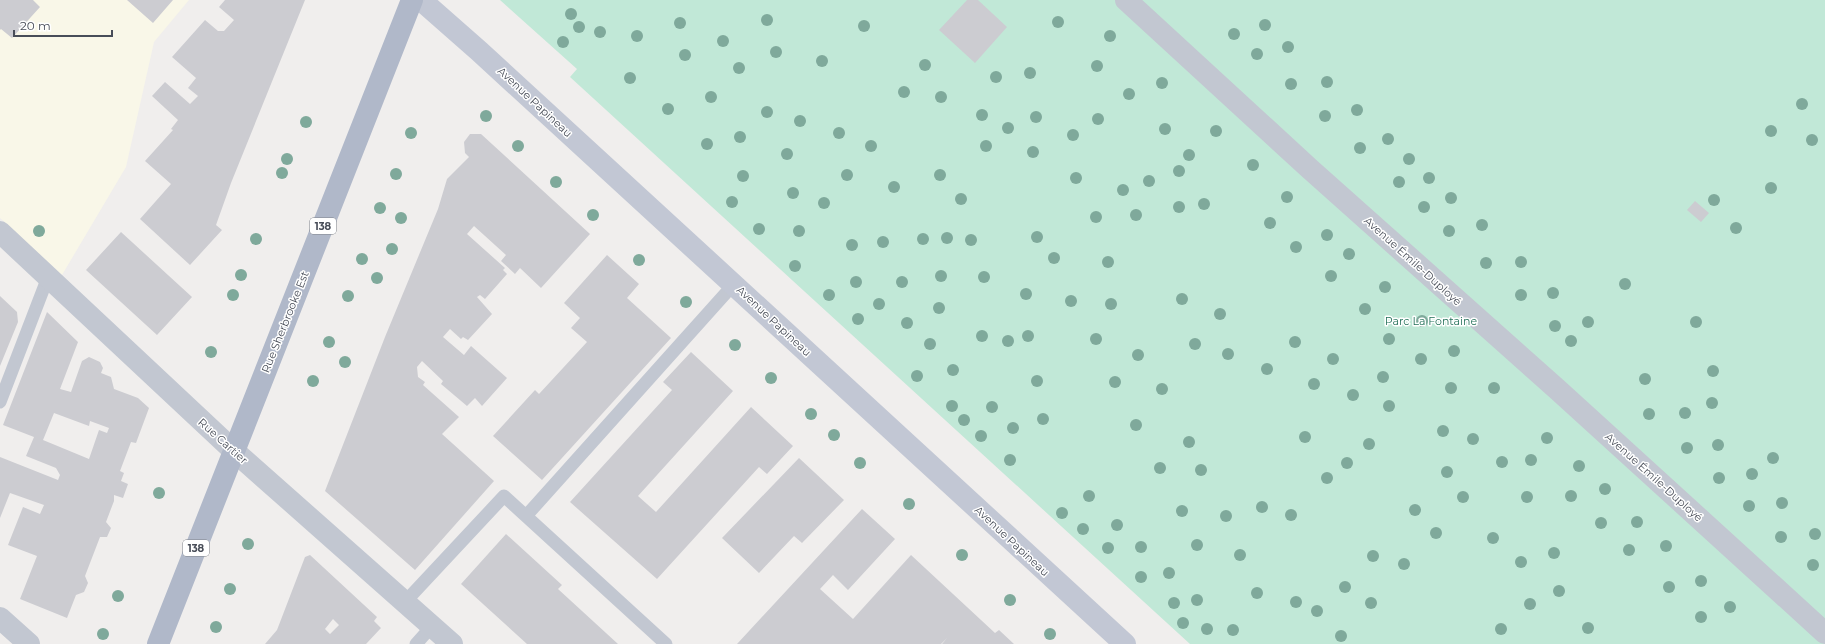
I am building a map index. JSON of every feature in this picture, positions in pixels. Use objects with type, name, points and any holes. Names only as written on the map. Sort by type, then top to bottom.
[{"type":"main road","name":"Rue Sherbrooke Est","points":[[158,644],[412,0]]},
{"type":"main road","name":"Avenue Papineau","points":[[422,0],[734,284],[1125,644]]},
{"type":"street","name":"Avenue Émile-Duployé","points":[[1126,0],[1316,174],[1558,390],[1825,634]]},
{"type":"street","name":"Rue Cartier","points":[[0,232],[234,451],[452,644]]},
{"type":"street","points":[[0,618],[29,644]]},
{"type":"lane","points":[[0,402],[48,277]]},
{"type":"lane","points":[[526,516],[734,284]]},
{"type":"lane","points":[[405,602],[504,496],[666,644]]},
{"type":"lane","points":[[416,644],[432,626]]},
{"type":"shaded area","points":[[0,0],[189,0],[154,42],[126,167],[62,275],[0,218]]},
{"type":"green space","name":"Parc La Fontaine","points":[[500,0],[1825,0],[1825,644],[1190,644],[570,77],[577,69]]},
{"type":"building","points":[[0,0],[33,0],[40,7],[12,38],[1,29],[0,30]]},
{"type":"building","points":[[127,0],[173,0],[153,23]]},
{"type":"building","points":[[225,0],[305,0],[231,183],[216,225],[222,230],[190,265],[140,219],[171,184],[145,161],[173,130],[171,129],[178,120],[152,96],[165,82],[190,104],[198,96],[188,88],[196,78],[172,57],[205,20],[218,31],[224,31],[234,20],[219,7]]},
{"type":"building","points":[[967,0],[978,0],[1007,27],[975,63],[939,30]]},
{"type":"building","points":[[470,134],[481,134],[590,234],[541,288],[520,268],[515,274],[501,261],[506,255],[474,226],[467,234],[505,268],[503,270],[507,274],[485,299],[480,295],[477,297],[492,314],[468,340],[463,337],[461,339],[450,329],[443,337],[464,355],[471,346],[507,378],[482,406],[475,398],[467,406],[441,384],[443,381],[422,361],[417,367],[418,377],[425,382],[423,385],[459,417],[442,434],[494,481],[415,570],[325,491],[385,337],[438,209],[447,179],[469,157],[465,153],[464,142]]},
{"type":"building","points":[[1695,201],[1709,213],[1701,222],[1687,210]]},
{"type":"building","points":[[121,232],[192,297],[157,335],[86,270]]},
{"type":"building","points":[[607,255],[639,284],[627,298],[671,338],[542,480],[493,436],[535,390],[539,394],[587,342],[571,328],[580,318],[564,303]]},
{"type":"building","points":[[0,296],[17,312],[18,322],[0,366]]},
{"type":"building","points":[[47,312],[78,342],[60,389],[71,392],[82,361],[89,357],[100,362],[103,368],[101,373],[111,377],[114,389],[138,398],[149,408],[136,443],[131,442],[120,471],[124,473],[121,481],[128,484],[123,498],[114,495],[114,501],[106,522],[111,528],[107,537],[100,537],[85,576],[88,583],[84,592],[76,595],[67,618],[20,599],[37,556],[8,545],[23,507],[40,514],[44,505],[10,493],[0,518],[0,457],[58,480],[60,475],[56,468],[26,456],[34,437],[3,425]],"holes":[[[54,413],[89,426],[90,421],[109,428],[107,433],[99,430],[89,459],[43,440]]]},
{"type":"building","points":[[691,352],[733,391],[638,496],[656,512],[751,407],[793,446],[767,474],[759,467],[657,579],[570,502],[672,390],[663,382]]},
{"type":"building","points":[[799,458],[844,500],[802,543],[794,536],[759,573],[722,538]]},
{"type":"building","points":[[862,509],[895,539],[848,590],[833,575],[820,589],[853,619],[911,555],[995,633],[999,630],[1014,644],[942,644],[947,638],[941,644],[737,644]]},
{"type":"building","points":[[506,534],[562,585],[558,589],[618,644],[527,644],[461,584]]},
{"type":"building","points":[[310,555],[377,617],[374,621],[381,628],[366,644],[265,644],[277,630],[305,557]],"holes":[[[333,619],[339,625],[330,634],[325,629]]]}]
